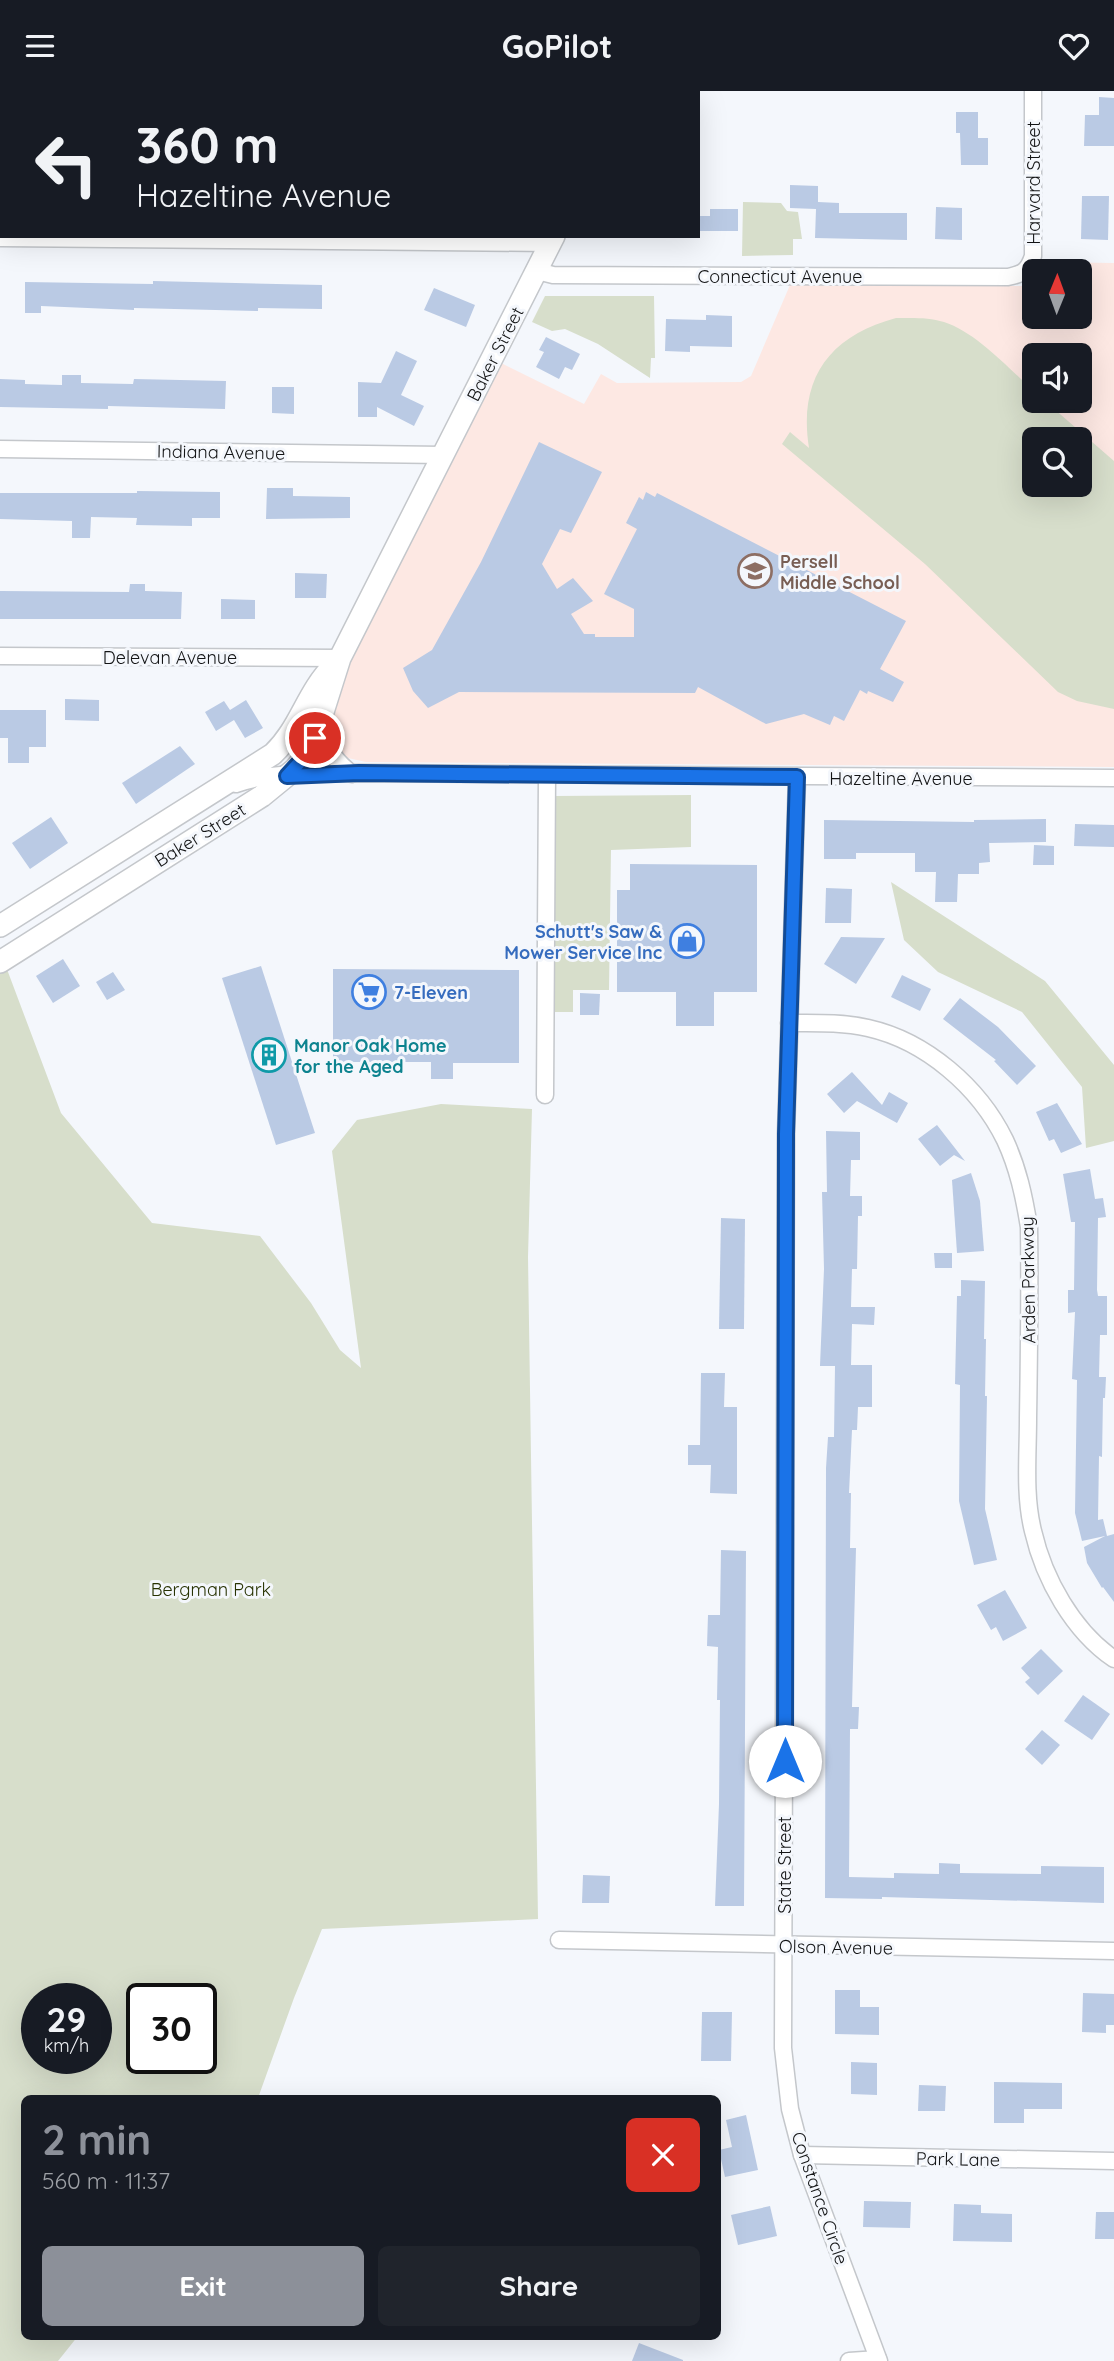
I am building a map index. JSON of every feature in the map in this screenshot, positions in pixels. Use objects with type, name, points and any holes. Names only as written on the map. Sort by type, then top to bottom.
[{"type":"street","name":"Harvard Street","points":[[1032,259],[1033,91]]},
{"type":"street","points":[[0,238],[552,240]]},
{"type":"street","name":"Baker Street","points":[[0,962],[262,796],[287,776],[311,750],[340,658],[552,240]]},
{"type":"street","name":"Connecticut Avenue","points":[[537,271],[553,275],[798,277],[1008,277],[1022,274]]},
{"type":"street","name":"Indiana Avenue","points":[[0,449],[443,455]]},
{"type":"street","name":"Delevan Avenue","points":[[0,656],[340,658]]},
{"type":"street","name":"Baker Street","points":[[0,926],[274,754],[288,740],[319,680],[340,658]]},
{"type":"street","points":[[322,714],[322,728],[330,751],[336,760],[352,773]]},
{"type":"street","name":"Hazeltine Avenue","points":[[214,792],[249,779],[352,773],[1114,778]]},
{"type":"street","points":[[545,1095],[547,776]]},
{"type":"street","name":"State Street","points":[[784,1946],[789,1023],[797,777]]},
{"type":"street","name":"Arden Parkway","points":[[789,1023],[832,1022],[869,1028],[934,1057],[959,1078],[984,1106],[1004,1138],[1024,1190],[1029,1227],[1028,1476],[1032,1529],[1050,1578],[1066,1608],[1085,1632],[1114,1659]]},
{"type":"street","name":"Olson Avenue","points":[[559,1940],[1114,1951]]},
{"type":"street","name":"Constance Circle","points":[[784,1946],[783,2048],[790,2109],[802,2155],[879,2360]]},
{"type":"street","name":"Park Lane","points":[[802,2155],[1114,2161]]},
{"type":"street","points":[[849,2361],[879,2360]]},
{"type":"shaded area","name":"Persell Middle School","points":[[1092,263],[1114,263],[1114,767],[366,762],[348,758],[333,747],[324,717],[362,634],[501,363],[584,404],[601,374],[617,383],[741,382],[751,376],[790,285],[1022,286],[1022,329],[1092,329]]},
{"type":"green space","points":[[743,202],[781,203],[787,211],[798,212],[802,239],[793,239],[793,255],[742,256]]},
{"type":"green space","points":[[545,296],[654,296],[655,358],[651,358],[650,378],[598,344],[565,329],[552,331],[532,322]]},
{"type":"green space","points":[[896,318],[938,320],[956,327],[992,352],[1022,380],[1022,413],[1059,413],[1075,427],[1022,427],[1022,497],[1092,497],[1092,442],[1114,461],[1114,709],[1077,701],[1058,692],[925,564],[782,444],[790,432],[809,448],[807,423],[814,381],[823,364],[836,349],[853,336]]},
{"type":"green space","points":[[691,795],[691,847],[611,850],[609,990],[573,990],[573,1012],[553,1012],[554,796]]},
{"type":"green space","points":[[891,882],[1045,981],[1114,1065],[1114,1141],[1086,1148],[1082,1087],[1022,1012],[938,972],[904,940]]},
{"type":"green space","name":"Bergman Park","points":[[5,964],[61,1113],[152,1223],[260,1236],[311,1303],[340,1350],[361,1368],[332,1151],[357,1120],[441,1104],[532,1109],[528,1257],[538,1919],[322,1929],[259,2095],[21,2095],[21,2340],[75,2340],[58,2361],[0,2361],[0,967]]},
{"type":"building","points":[[1099,97],[1114,98],[1114,146],[1084,146],[1085,115],[1099,115]]},
{"type":"building","points":[[956,112],[978,112],[978,138],[988,138],[988,165],[961,165]]},
{"type":"building","points":[[790,185],[818,186],[818,202],[839,203],[839,213],[907,213],[907,240],[815,238],[816,209],[790,208]]},
{"type":"building","points":[[1082,196],[1109,196],[1108,240],[1081,239]]},
{"type":"building","points":[[936,207],[962,208],[962,240],[935,239]]},
{"type":"building","points":[[710,209],[738,209],[738,231],[700,231],[700,216],[710,216]]},
{"type":"building","points":[[153,281],[322,285],[322,309],[134,310],[41,306],[41,313],[25,313],[25,282],[153,284]]},
{"type":"building","points":[[434,288],[475,305],[466,327],[424,310]]},
{"type":"building","points":[[706,315],[732,316],[732,347],[690,346],[690,352],[665,351],[666,319],[706,320]]},
{"type":"building","points":[[546,337],[580,354],[572,370],[565,367],[559,379],[536,367],[544,352],[539,350]]},
{"type":"building","points":[[396,351],[417,361],[401,395],[424,406],[414,426],[377,407],[377,417],[358,417],[358,382],[381,383]]},
{"type":"building","points":[[62,375],[81,375],[81,383],[133,384],[134,379],[226,381],[225,409],[0,407],[0,379],[25,380],[25,384],[62,385]]},
{"type":"building","points":[[272,387],[294,387],[294,414],[272,413]]},
{"type":"building","points":[[539,442],[602,472],[571,533],[560,529],[542,564],[557,589],[573,578],[593,601],[571,614],[584,634],[595,634],[595,637],[634,637],[634,609],[604,594],[637,529],[626,523],[639,497],[643,500],[646,492],[655,497],[657,493],[906,621],[880,669],[904,682],[893,702],[860,690],[844,721],[834,716],[830,725],[804,714],[766,724],[698,687],[695,693],[459,692],[428,708],[413,691],[403,668],[432,650],[481,562]]},
{"type":"building","points":[[267,488],[293,488],[293,496],[350,497],[350,518],[266,519]]},
{"type":"building","points":[[220,492],[220,518],[192,518],[192,526],[136,525],[137,518],[91,517],[90,538],[72,538],[72,521],[0,519],[0,493]]},
{"type":"building","points":[[295,573],[327,574],[326,598],[295,598]]},
{"type":"building","points":[[130,584],[145,584],[145,591],[182,592],[181,619],[0,619],[0,591],[129,592]]},
{"type":"building","points":[[221,599],[255,600],[255,619],[221,619]]},
{"type":"building","points":[[65,699],[99,700],[99,721],[65,720]]},
{"type":"building","points":[[246,700],[263,728],[245,738],[234,720],[216,731],[205,712],[224,701],[230,710]]},
{"type":"building","points":[[0,710],[46,710],[46,747],[29,747],[29,763],[8,763],[8,738],[0,738]]},
{"type":"building","points":[[180,746],[195,764],[136,804],[122,783]]},
{"type":"building","points":[[51,817],[68,843],[30,869],[12,843]]},
{"type":"building","points":[[1046,819],[1046,842],[989,843],[990,862],[979,863],[979,874],[958,874],[957,902],[935,902],[936,872],[915,872],[915,853],[856,853],[856,859],[824,859],[824,820],[974,822]]},
{"type":"building","points":[[1075,824],[1114,825],[1114,847],[1074,846]]},
{"type":"building","points":[[1034,845],[1054,846],[1054,865],[1033,865]]},
{"type":"building","name":"Schutt's Saw & Mower Service Inc","points":[[630,864],[757,865],[757,992],[714,992],[714,1026],[676,1026],[676,992],[617,992],[617,890],[630,890]]},
{"type":"building","points":[[826,888],[852,889],[851,923],[825,923]]},
{"type":"building","points":[[841,937],[885,938],[856,984],[824,964]]},
{"type":"building","points":[[63,959],[80,986],[53,1003],[36,976]]},
{"type":"building","name":"Manor Oak Home for the Aged","points":[[261,966],[315,1133],[276,1145],[222,978]]},
{"type":"building","points":[[333,969],[519,970],[519,1063],[453,1063],[453,1079],[431,1079],[431,1062],[333,1062]]},
{"type":"building","points":[[113,972],[125,990],[107,1000],[96,982]]},
{"type":"building","points":[[902,975],[931,989],[920,1011],[891,997]]},
{"type":"building","points":[[580,993],[600,994],[599,1015],[580,1015]]},
{"type":"building","points":[[960,998],[998,1027],[1036,1066],[1017,1085],[994,1061],[996,1060],[943,1019]]},
{"type":"building","points":[[852,1072],[882,1105],[889,1092],[908,1103],[897,1123],[857,1101],[844,1113],[827,1094]]},
{"type":"building","points":[[1057,1103],[1082,1144],[1061,1153],[1054,1139],[1049,1141],[1036,1112]]},
{"type":"building","points":[[937,1125],[965,1161],[954,1155],[940,1166],[918,1139]]},
{"type":"building","points":[[826,1131],[860,1132],[860,1160],[851,1160],[850,1196],[862,1196],[862,1216],[858,1216],[857,1269],[852,1269],[851,1307],[875,1307],[874,1325],[852,1324],[851,1365],[872,1365],[872,1407],[858,1407],[857,1430],[852,1430],[850,1548],[856,1548],[852,1707],[859,1707],[858,1729],[850,1729],[849,1877],[894,1878],[894,1873],[939,1874],[939,1863],[960,1864],[960,1873],[1041,1874],[1041,1866],[1104,1867],[1104,1903],[825,1898],[826,1468],[828,1437],[834,1437],[835,1366],[820,1366],[824,1269],[822,1192],[827,1192]]},
{"type":"building","points":[[1090,1169],[1095,1199],[1103,1198],[1106,1217],[1098,1218],[1097,1290],[1098,1296],[1107,1296],[1107,1335],[1100,1335],[1099,1377],[1106,1377],[1102,1457],[1099,1456],[1098,1520],[1103,1519],[1107,1536],[1114,1534],[1114,1602],[1087,1563],[1084,1547],[1105,1536],[1082,1541],[1075,1513],[1077,1380],[1072,1379],[1075,1312],[1068,1313],[1068,1290],[1074,1290],[1075,1222],[1071,1222],[1063,1174]]},
{"type":"building","points":[[971,1173],[980,1201],[984,1251],[957,1253],[952,1180]]},
{"type":"building","points":[[721,1218],[745,1219],[744,1329],[719,1329]]},
{"type":"building","points":[[934,1253],[952,1253],[952,1268],[935,1268]]},
{"type":"building","points":[[961,1280],[985,1281],[985,1509],[997,1560],[974,1565],[959,1501],[960,1385],[955,1384],[957,1296],[961,1296]]},
{"type":"building","points":[[701,1373],[725,1373],[724,1407],[737,1407],[737,1494],[710,1493],[711,1465],[688,1465],[688,1445],[700,1445]]},
{"type":"building","points":[[721,1550],[746,1551],[744,1906],[715,1906],[720,1700],[717,1700],[718,1647],[707,1646],[708,1615],[720,1615]]},
{"type":"building","points":[[1005,1590],[1027,1628],[1003,1641],[996,1627],[991,1630],[977,1605]]},
{"type":"building","points":[[1041,1649],[1063,1671],[1038,1695],[1025,1682],[1030,1678],[1021,1668]]},
{"type":"building","points":[[1083,1695],[1110,1714],[1092,1740],[1064,1721]]},
{"type":"building","points":[[1042,1730],[1060,1745],[1042,1765],[1025,1749]]},
{"type":"building","points":[[583,1875],[610,1876],[609,1903],[582,1903]]},
{"type":"building","points":[[835,1990],[860,1990],[860,2007],[879,2007],[879,2035],[835,2034]]},
{"type":"building","points":[[1083,1993],[1114,1994],[1114,2025],[1106,2025],[1106,2033],[1082,2032]]},
{"type":"building","points":[[702,2012],[732,2012],[731,2061],[701,2061]]},
{"type":"building","points":[[851,2062],[877,2063],[877,2095],[851,2094]]},
{"type":"building","points":[[994,2082],[1062,2083],[1062,2109],[1024,2109],[1024,2123],[994,2123]]},
{"type":"building","points":[[919,2085],[946,2086],[945,2111],[918,2111]]},
{"type":"building","points":[[746,2115],[758,2170],[725,2177],[721,2150],[732,2147],[726,2120]]},
{"type":"building","points":[[864,2201],[911,2202],[910,2228],[863,2227]]},
{"type":"building","points":[[954,2204],[981,2205],[981,2213],[1012,2214],[1012,2242],[953,2241]]},
{"type":"building","points":[[770,2206],[777,2236],[738,2245],[731,2215]]},
{"type":"building","points":[[1096,2212],[1114,2212],[1114,2239],[1095,2239]]},
{"type":"building","points":[[639,2343],[683,2360],[683,2361],[632,2361]]},
{"type":"place","name":"Persell Middle School","points":[[755,571]]},
{"type":"place","name":"Schutt's Saw & Mower Service Inc","points":[[687,941]]},
{"type":"place","name":"7-Eleven","points":[[369,992]]},
{"type":"place","name":"Manor Oak Home for the Aged","points":[[269,1055]]},
{"type":"route","points":[[315,738],[311,750],[287,776],[359,773],[797,777],[786,1134],[785,1761]]}]
